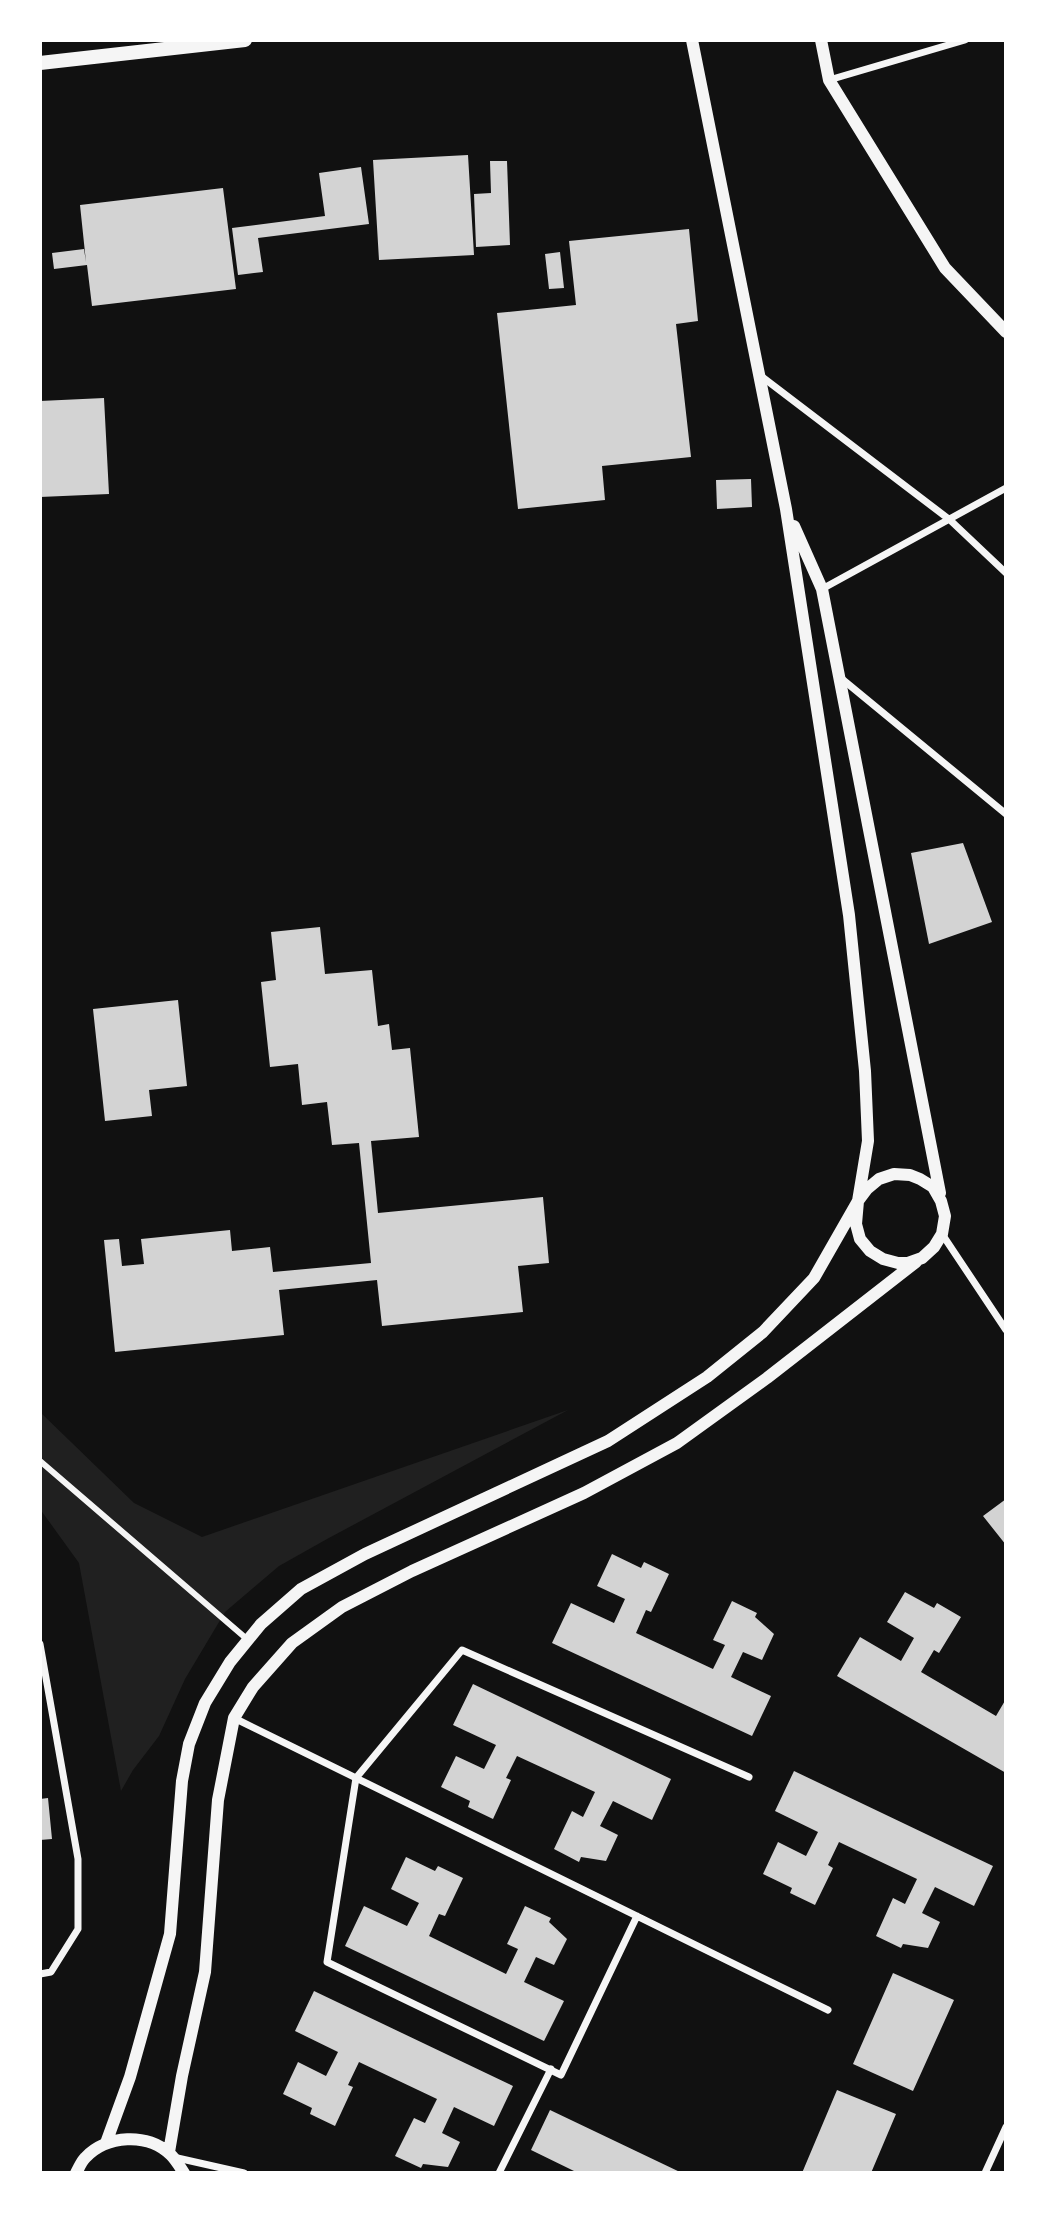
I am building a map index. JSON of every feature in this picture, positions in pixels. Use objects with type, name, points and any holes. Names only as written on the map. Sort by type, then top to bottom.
[{"type":"main road","points":[[40,63],[245,40]]},
{"type":"street","points":[[692,40],[786,509],[849,915],[866,1071],[868,1141],[856,1224],[860,1238],[870,1251],[883,1259],[908,1263],[922,1258]]},
{"type":"street","points":[[821,40],[829,80],[945,268],[1006,332]]},
{"type":"street","points":[[829,80],[965,40]]},
{"type":"street","points":[[758,373],[950,520],[1006,573]]},
{"type":"street","points":[[822,589],[1006,488]]},
{"type":"street","points":[[184,2173],[171,2155],[182,2076],[205,1972],[218,1800],[234,1718],[253,1687],[292,1643],[342,1607],[411,1571],[584,1493],[677,1443],[767,1378],[922,1258],[934,1247],[942,1234],[945,1216],[822,589],[786,509]]},
{"type":"street","points":[[840,678],[1006,814]]},
{"type":"street","points":[[107,2143],[130,2077],[170,1934],[182,1781],[189,1744],[205,1703],[230,1662],[261,1624],[301,1589],[365,1554],[608,1441],[707,1377],[763,1332],[814,1278],[858,1201],[879,1179],[894,1174],[910,1175],[933,1187],[941,1201]]},
{"type":"street","points":[[942,1234],[1006,1330]]},
{"type":"street","points":[[40,1461],[248,1640]]},
{"type":"street","points":[[40,1644],[78,1859],[78,1929],[51,1972],[40,1974]]},
{"type":"street","points":[[637,1916],[561,2075],[327,1962],[356,1779],[462,1650],[748,1777]]},
{"type":"street","points":[[234,1718],[828,2010]]},
{"type":"street","points":[[499,2173],[551,2069]]},
{"type":"street","points":[[985,2173],[1006,2126]]},
{"type":"street","points":[[76,2173],[85,2158],[107,2143],[122,2139],[154,2144],[171,2155],[244,2173]]},
{"type":"shaded area","points":[[568,1410],[279,1566],[225,1612],[185,1679],[159,1736],[121,1791],[79,1563],[40,1509],[40,1412],[134,1503],[202,1537]]},
{"type":"building","points":[[468,155],[474,255],[379,260],[373,160]]},
{"type":"building","points":[[490,161],[507,161],[510,245],[476,247],[474,194],[491,193]]},
{"type":"building","points":[[361,167],[369,224],[258,238],[263,272],[238,275],[232,228],[325,216],[319,173]]},
{"type":"building","points":[[223,188],[236,289],[92,306],[87,265],[54,269],[52,253],[84,249],[86,262],[80,205]]},
{"type":"building","points":[[689,229],[698,321],[676,324],[691,457],[602,466],[605,500],[518,509],[497,313],[576,305],[569,241]]},
{"type":"building","points":[[560,252],[564,288],[549,289],[545,254]]},
{"type":"building","points":[[104,398],[109,494],[40,497],[40,401]]},
{"type":"building","points":[[751,479],[752,507],[717,509],[716,480]]},
{"type":"building","points":[[963,843],[992,922],[929,944],[911,853]]},
{"type":"building","points":[[320,927],[325,974],[372,970],[378,1026],[389,1024],[392,1050],[410,1048],[419,1137],[371,1141],[378,1213],[543,1197],[549,1263],[518,1266],[523,1312],[382,1326],[377,1280],[279,1290],[284,1335],[115,1352],[104,1240],[119,1239],[122,1266],[144,1264],[141,1239],[230,1230],[232,1251],[270,1247],[273,1272],[371,1263],[359,1143],[332,1145],[327,1102],[302,1105],[298,1064],[270,1067],[261,982],[276,980],[271,932]]},
{"type":"building","points":[[178,1000],[187,1086],[149,1090],[152,1116],[105,1121],[93,1009]]},
{"type":"building","points":[[1006,1499],[1006,1545],[983,1516]]},
{"type":"building","points":[[612,1554],[641,1568],[644,1562],[669,1574],[651,1612],[646,1610],[636,1633],[713,1669],[725,1645],[713,1640],[732,1601],[757,1613],[755,1617],[774,1634],[762,1660],[743,1652],[731,1677],[771,1696],[752,1736],[552,1643],[571,1603],[614,1623],[625,1599],[597,1586]]},
{"type":"building","points":[[905,1592],[934,1608],[937,1603],[961,1617],[939,1653],[934,1650],[921,1672],[996,1716],[1006,1699],[1006,1773],[837,1676],[860,1637],[901,1661],[914,1638],[887,1622]]},
{"type":"building","points":[[473,1684],[671,1779],[652,1820],[613,1801],[600,1826],[618,1835],[606,1861],[581,1857],[579,1862],[554,1849],[572,1811],[583,1817],[595,1792],[517,1756],[506,1778],[511,1780],[493,1819],[468,1807],[470,1801],[441,1787],[456,1756],[484,1769],[496,1745],[453,1725]]},
{"type":"building","points":[[794,1771],[993,1866],[974,1906],[935,1887],[922,1913],[940,1922],[928,1948],[903,1944],[901,1948],[876,1936],[893,1898],[905,1904],[917,1879],[839,1842],[828,1865],[833,1868],[815,1905],[790,1893],[792,1888],[763,1874],[778,1842],[806,1856],[818,1832],[775,1811]]},
{"type":"building","points":[[48,1798],[52,1839],[40,1840],[40,1799]]},
{"type":"building","points":[[406,1857],[435,1871],[438,1866],[463,1878],[445,1916],[439,1914],[429,1936],[506,1974],[518,1949],[507,1944],[525,1906],[551,1918],[549,1922],[567,1939],[554,1965],[536,1957],[524,1982],[564,2001],[544,2041],[345,1946],[364,1906],[407,1926],[419,1903],[391,1889]]},
{"type":"building","points":[[893,1973],[954,2000],[913,2091],[853,2064]]},
{"type":"building","points":[[314,1991],[513,2086],[494,2126],[454,2107],[442,2133],[460,2142],[448,2167],[423,2164],[421,2168],[395,2156],[414,2118],[425,2123],[437,2099],[359,2062],[348,2085],[353,2087],[335,2126],[310,2114],[312,2108],[283,2094],[298,2062],[326,2076],[338,2052],[295,2031]]},
{"type":"building","points":[[837,2090],[896,2114],[871,2173],[802,2173]]},
{"type":"building","points":[[550,2110],[682,2173],[573,2173],[574,2171],[531,2150]]}]
